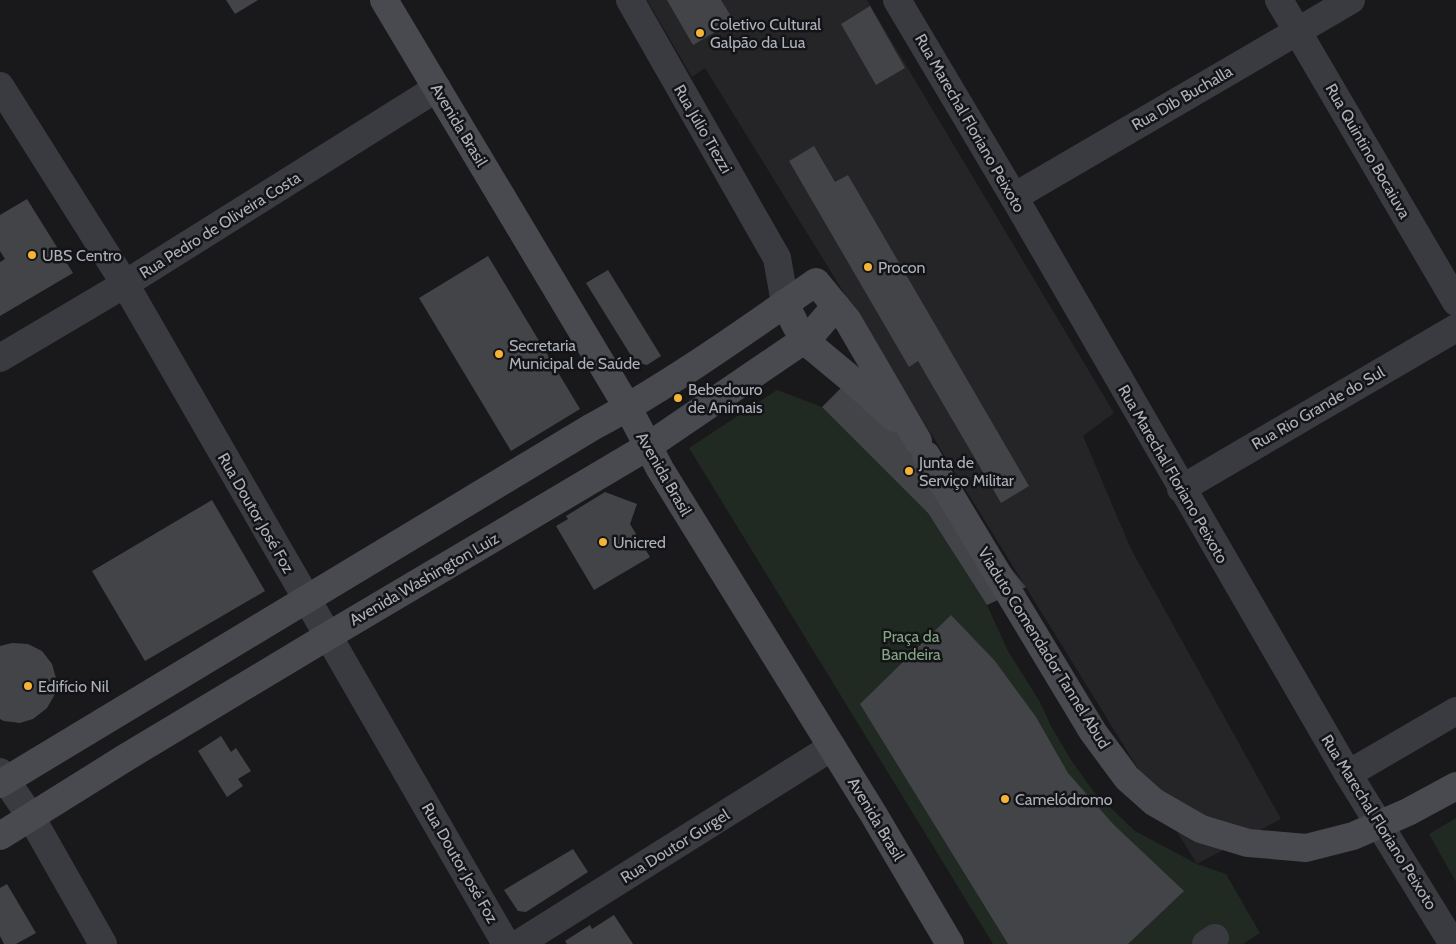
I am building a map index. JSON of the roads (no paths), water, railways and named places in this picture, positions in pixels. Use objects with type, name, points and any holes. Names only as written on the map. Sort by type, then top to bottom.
[{"type":"main road","name":"Avenida Brasil","points":[[384,0],[628,408],[647,448],[832,747],[950,944]]},
{"type":"main road","points":[[2,779],[306,600],[584,432],[628,408],[816,282]]},
{"type":"main road","name":"Rua Júlio Tiezzi","points":[[816,282],[848,321],[922,448]]},
{"type":"main road","name":"Rua Júlio Tiezzi","points":[[786,303],[804,340]]},
{"type":"main road","name":"Avenida Washington Luiz","points":[[0,836],[328,636],[647,448],[804,340],[836,306]]},
{"type":"main road","name":"Viaduto Comendador Tannel Abud","points":[[804,340],[858,384],[922,448],[1093,732],[1127,778],[1154,802],[1201,829],[1248,843],[1306,848],[1353,836],[1408,812],[1456,786]]},
{"type":"street","name":"Rua Júlio Tiezzi","points":[[630,0],[777,258],[786,303]]},
{"type":"street","name":"Rua Marechal Floriano Peixoto","points":[[897,0],[1014,197],[1348,774],[1453,944]]},
{"type":"street","name":"Rua Quintino Bocaiuva","points":[[1279,0],[1456,302]]},
{"type":"street","name":"Rua Dib Buchalla","points":[[1014,197],[1351,0]]},
{"type":"street","name":"Rua Doutor José Foz","points":[[0,86],[125,284],[506,944]]},
{"type":"street","name":"Rua Pedro de Oliveira Costa","points":[[0,358],[125,284],[437,88]]},
{"type":"street","name":"Rua Júlio Tiezzi","points":[[777,258],[816,282]]},
{"type":"street","name":"Rua Rio Grande do Sul","points":[[1181,488],[1456,328]]},
{"type":"street","points":[[1348,774],[1456,711]]},
{"type":"street","name":"Rua Doutor Gurgel","points":[[518,944],[832,747]]},
{"type":"street","points":[[2,779],[31,817],[103,944]]},
{"type":"place","name":"Coletivo Cultural Galpão da Lua","points":[[700,33]]},
{"type":"place","name":"UBS Centro","points":[[32,255]]},
{"type":"place","name":"Procon","points":[[868,267]]},
{"type":"place","name":"Secretaria Municipal de Saúde","points":[[499,354]]},
{"type":"place","name":"Bebedouro de Animais","points":[[678,398]]},
{"type":"place","name":"Junta de Serviço Militar","points":[[909,471]]},
{"type":"place","name":"Unicred","points":[[603,542]]},
{"type":"place","name":"Edifício Nil","points":[[28,686]]},
{"type":"place","name":"Camelódromo","points":[[1005,799]]},
{"type":"park label","name":"Praça da Bandeira","points":[[911,645]]}]
